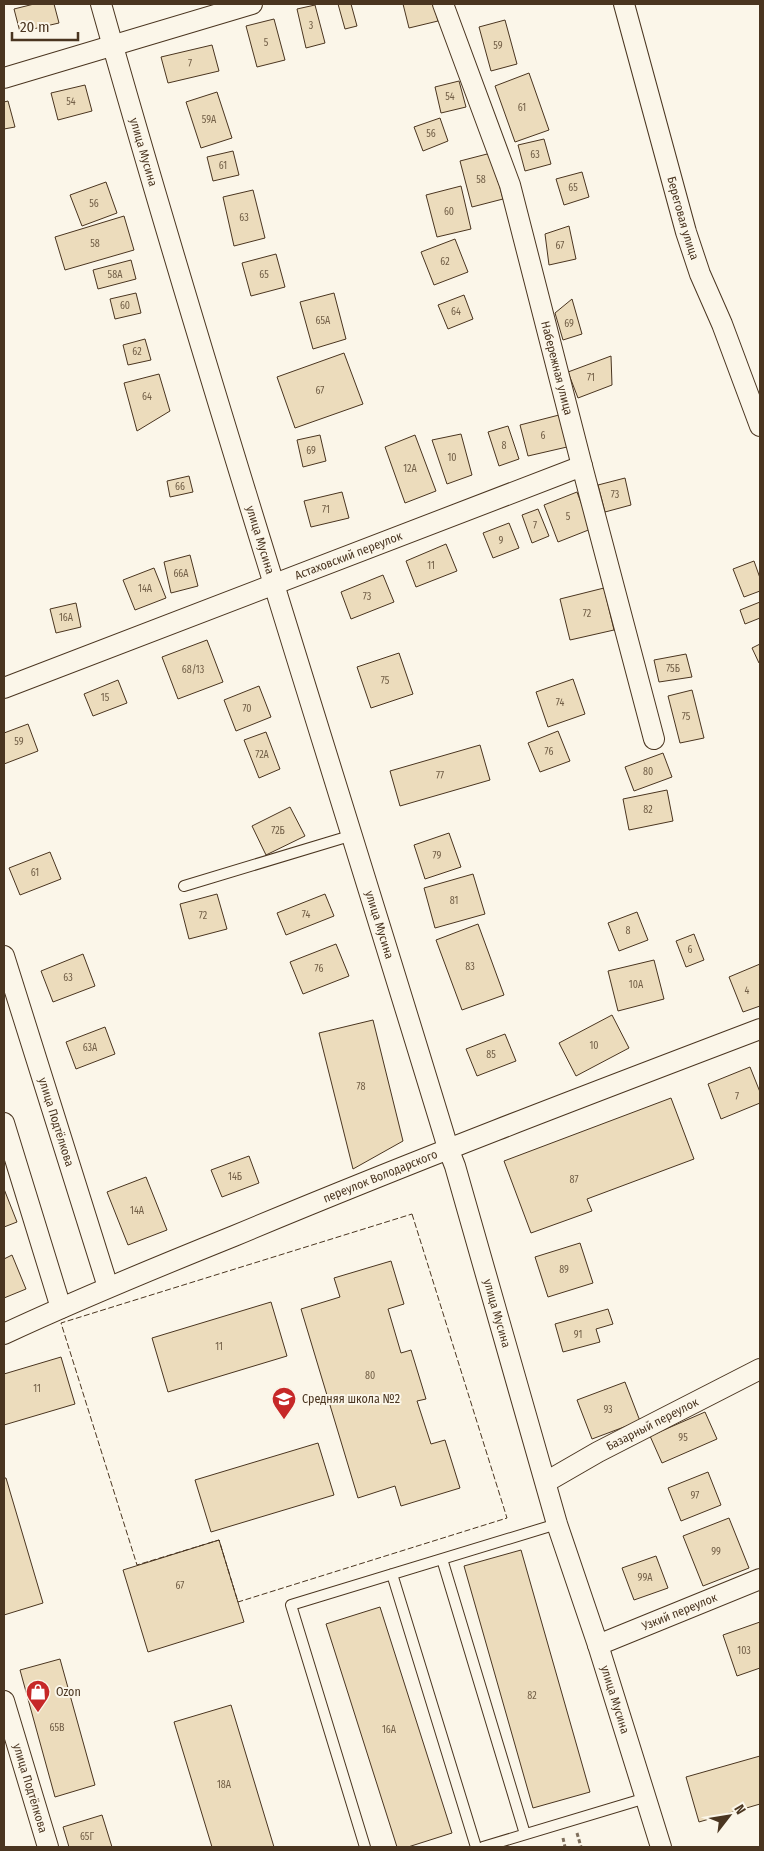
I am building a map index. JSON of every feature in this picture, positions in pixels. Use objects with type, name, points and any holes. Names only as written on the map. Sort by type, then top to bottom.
[{"type":"street","name":"улица Мусина","points":[[101,4],[273,585],[353,835],[469,1214],[557,1524],[598,1645],[661,1847]]},
{"type":"street","points":[[4,78],[252,4]]},
{"type":"street","name":"Набережная улица","points":[[443,4],[510,185],[654,740]]},
{"type":"street","name":"Береговая улица","points":[[624,4],[686,232],[700,274],[722,324],[760,426]]},
{"type":"street","name":"Астаховский переулок","points":[[4,688],[582,466]]},
{"type":"street","name":"улица Подтёлкова","points":[[4,956],[108,1287]]},
{"type":"street","name":"переулок Володарского","points":[[4,1334],[108,1287],[448,1148],[760,1028]]},
{"type":"street","points":[[4,1123],[61,1308]]},
{"type":"street","name":"Базарный переулок","points":[[546,1482],[606,1448],[760,1369]]},
{"type":"street","name":"Узкий переулок","points":[[598,1645],[760,1580]]},
{"type":"street","name":"улица Подтёлкова","points":[[4,1701],[48,1847]]},
{"type":"lane","points":[[184,886],[353,835]]},
{"type":"lane","points":[[365,1847],[291,1605],[557,1524]]},
{"type":"lane","points":[[442,1560],[525,1834]]},
{"type":"lane","points":[[392,1574],[476,1847]]},
{"type":"lane","points":[[483,1847],[646,1798]]},
{"type":"building","points":[[34,4],[54,4],[59,23],[20,32],[14,9]]},
{"type":"building","points":[[338,4],[351,4],[357,26],[345,29]]},
{"type":"building","points":[[403,4],[434,4],[438,21],[409,28]]},
{"type":"building","points":[[315,5],[325,43],[306,48],[297,9]]},
{"type":"building","points":[[274,19],[285,60],[257,67],[246,26]]},
{"type":"building","points":[[505,20],[517,64],[491,71],[479,27]]},
{"type":"building","points":[[212,45],[219,71],[168,83],[161,57]]},
{"type":"building","points":[[529,73],[549,130],[515,142],[495,86]]},
{"type":"building","points":[[459,81],[466,107],[441,113],[435,87]]},
{"type":"building","points":[[85,85],[92,111],[58,120],[51,93]]},
{"type":"building","points":[[217,92],[232,138],[201,148],[186,102]]},
{"type":"building","points":[[8,101],[15,127],[4,129],[4,102]]},
{"type":"building","points":[[440,118],[448,141],[423,151],[414,127]]},
{"type":"building","points":[[544,139],[551,164],[525,171],[518,145]]},
{"type":"building","points":[[233,151],[239,175],[213,181],[207,157]]},
{"type":"building","points":[[491,153],[503,199],[472,207],[460,161]]},
{"type":"building","points":[[582,172],[589,197],[564,205],[556,179]]},
{"type":"building","points":[[106,182],[117,213],[82,226],[70,195]]},
{"type":"building","points":[[461,186],[471,229],[437,237],[426,195]]},
{"type":"building","points":[[253,190],[265,238],[234,246],[223,197]]},
{"type":"building","points":[[124,216],[134,250],[65,270],[55,237]]},
{"type":"building","points":[[569,226],[576,259],[549,265],[545,234]]},
{"type":"building","points":[[455,239],[468,272],[434,285],[421,252]]},
{"type":"building","points":[[276,254],[285,287],[251,296],[242,263]]},
{"type":"building","points":[[131,260],[136,279],[98,289],[93,270]]},
{"type":"building","points":[[136,293],[141,313],[115,319],[110,299]]},
{"type":"building","points":[[334,293],[346,339],[313,349],[300,302]]},
{"type":"building","points":[[464,295],[473,319],[448,329],[438,305]]},
{"type":"building","points":[[572,299],[582,334],[563,340],[555,313]]},
{"type":"building","points":[[145,339],[151,360],[128,365],[123,345]]},
{"type":"building","points":[[344,353],[363,404],[295,428],[277,377]]},
{"type":"building","points":[[611,356],[612,385],[578,398],[568,372]]},
{"type":"building","points":[[159,374],[170,411],[137,431],[124,383]]},
{"type":"building","points":[[559,415],[567,447],[528,456],[520,425]]},
{"type":"building","points":[[508,426],[519,459],[499,466],[488,432]]},
{"type":"building","points":[[461,434],[472,475],[447,484],[432,440]]},
{"type":"building","points":[[320,435],[326,461],[303,467],[297,440]]},
{"type":"building","points":[[415,435],[436,491],[405,503],[385,447]]},
{"type":"building","points":[[189,476],[193,492],[170,497],[167,481]]},
{"type":"building","points":[[625,478],[631,505],[605,512],[598,485]]},
{"type":"building","points":[[342,492],[349,518],[311,527],[304,501]]},
{"type":"building","points":[[577,492],[591,529],[558,542],[544,505]]},
{"type":"building","points":[[538,509],[549,536],[532,543],[522,515]]},
{"type":"building","points":[[509,523],[519,548],[493,558],[483,533]]},
{"type":"building","points":[[446,544],[457,571],[416,587],[406,561]]},
{"type":"building","points":[[190,555],[198,586],[171,593],[164,562]]},
{"type":"building","points":[[754,561],[760,578],[760,591],[744,597],[733,569]]},
{"type":"building","points":[[154,568],[166,598],[135,610],[123,580]]},
{"type":"building","points":[[383,575],[394,602],[351,619],[341,592]]},
{"type":"building","points":[[604,588],[614,630],[570,640],[560,599]]},
{"type":"building","points":[[760,602],[760,618],[745,624],[740,610]]},
{"type":"building","points":[[76,603],[81,627],[56,633],[50,609]]},
{"type":"building","points":[[207,640],[223,682],[178,699],[162,657]]},
{"type":"building","points":[[760,644],[760,662],[759,663],[752,648]]},
{"type":"building","points":[[399,653],[413,694],[371,708],[357,667]]},
{"type":"building","points":[[686,654],[692,677],[659,682],[654,660]]},
{"type":"building","points":[[573,679],[585,714],[548,727],[536,692]]},
{"type":"building","points":[[118,680],[127,703],[93,716],[84,694]]},
{"type":"building","points":[[259,686],[271,717],[236,731],[224,700]]},
{"type":"building","points":[[692,690],[704,738],[680,743],[668,696]]},
{"type":"building","points":[[28,724],[38,751],[4,764],[4,733]]},
{"type":"building","points":[[558,731],[570,761],[540,772],[528,743]]},
{"type":"building","points":[[266,732],[280,769],[259,778],[244,740]]},
{"type":"building","points":[[480,745],[490,780],[400,806],[390,771]]},
{"type":"building","points":[[663,753],[672,777],[634,791],[625,767]]},
{"type":"building","points":[[667,790],[673,821],[629,830],[623,799]]},
{"type":"building","points":[[290,807],[305,836],[266,855],[252,826]]},
{"type":"building","points":[[449,833],[461,867],[425,879],[414,845]]},
{"type":"building","points":[[50,852],[61,879],[20,895],[9,868]]},
{"type":"building","points":[[473,874],[485,914],[435,928],[424,888]]},
{"type":"building","points":[[217,894],[227,929],[189,939],[180,904]]},
{"type":"building","points":[[325,894],[334,916],[286,935],[277,913]]},
{"type":"building","points":[[637,912],[648,940],[619,951],[608,923]]},
{"type":"building","points":[[478,924],[504,995],[462,1010],[436,940]]},
{"type":"building","points":[[694,934],[704,960],[686,967],[676,941]]},
{"type":"building","points":[[336,944],[349,976],[303,994],[290,962]]},
{"type":"building","points":[[83,954],[95,986],[53,1002],[41,971]]},
{"type":"building","points":[[654,960],[664,999],[618,1011],[608,971]]},
{"type":"building","points":[[760,964],[760,1006],[743,1012],[729,977]]},
{"type":"building","points":[[612,1015],[629,1048],[576,1076],[559,1043]]},
{"type":"building","points":[[373,1020],[403,1141],[353,1169],[319,1033]]},
{"type":"building","points":[[105,1027],[115,1054],[76,1069],[66,1042]]},
{"type":"building","points":[[505,1034],[516,1061],[477,1076],[466,1049]]},
{"type":"building","points":[[750,1067],[760,1092],[760,1103],[721,1119],[708,1084]]},
{"type":"building","points":[[671,1098],[694,1159],[587,1199],[592,1211],[531,1233],[504,1161]]},
{"type":"building","points":[[249,1156],[259,1183],[222,1197],[211,1170]]},
{"type":"building","points":[[146,1177],[167,1230],[128,1245],[107,1192]]},
{"type":"building","points":[[4,1189],[17,1222],[4,1227]]},
{"type":"building","points":[[580,1243],[593,1283],[548,1297],[535,1257]]},
{"type":"building","points":[[12,1255],[26,1289],[4,1298],[4,1259]]},
{"type":"building","points":[[391,1261],[404,1304],[388,1309],[401,1353],[411,1350],[426,1399],[417,1401],[431,1444],[445,1440],[460,1488],[401,1506],[395,1486],[358,1498],[301,1309],[340,1297],[334,1278]]},
{"type":"building","points":[[271,1302],[287,1356],[168,1392],[152,1338]]},
{"type":"building","points":[[608,1309],[613,1324],[596,1329],[600,1342],[563,1352],[555,1324]]},
{"type":"building","points":[[61,1357],[75,1404],[4,1425],[4,1374]]},
{"type":"building","points":[[625,1382],[640,1421],[592,1439],[577,1400]]},
{"type":"building","points":[[705,1412],[717,1439],[662,1463],[650,1436]]},
{"type":"building","points":[[318,1443],[334,1495],[211,1532],[195,1480]]},
{"type":"building","points":[[708,1472],[721,1505],[681,1521],[668,1488]]},
{"type":"building","points":[[4,1478],[6,1478],[43,1603],[4,1615]]},
{"type":"building","points":[[729,1518],[749,1568],[703,1586],[683,1536]]},
{"type":"building","points":[[219,1540],[244,1622],[148,1652],[123,1570]]},
{"type":"building","points":[[521,1550],[590,1792],[533,1808],[464,1566]]},
{"type":"building","points":[[656,1556],[668,1588],[634,1600],[622,1568]]},
{"type":"building","points":[[380,1607],[452,1833],[408,1847],[397,1847],[326,1624]]},
{"type":"building","points":[[760,1622],[760,1668],[737,1676],[723,1635]]},
{"type":"building","points":[[60,1659],[95,1785],[55,1797],[20,1670]]},
{"type":"building","points":[[231,1705],[274,1847],[212,1847],[174,1722]]},
{"type":"building","points":[[760,1756],[760,1804],[699,1822],[686,1777]]},
{"type":"building","points":[[102,1815],[112,1847],[69,1847],[63,1827]]},
{"type":"fence","points":[[412,1214],[507,1518],[238,1602],[219,1540],[137,1565],[61,1323],[412,1214]]},
{"type":"place","name":"Средняя школа №2","points":[[284,1420]]},
{"type":"place","name":"Ozon","points":[[38,1713]]}]
